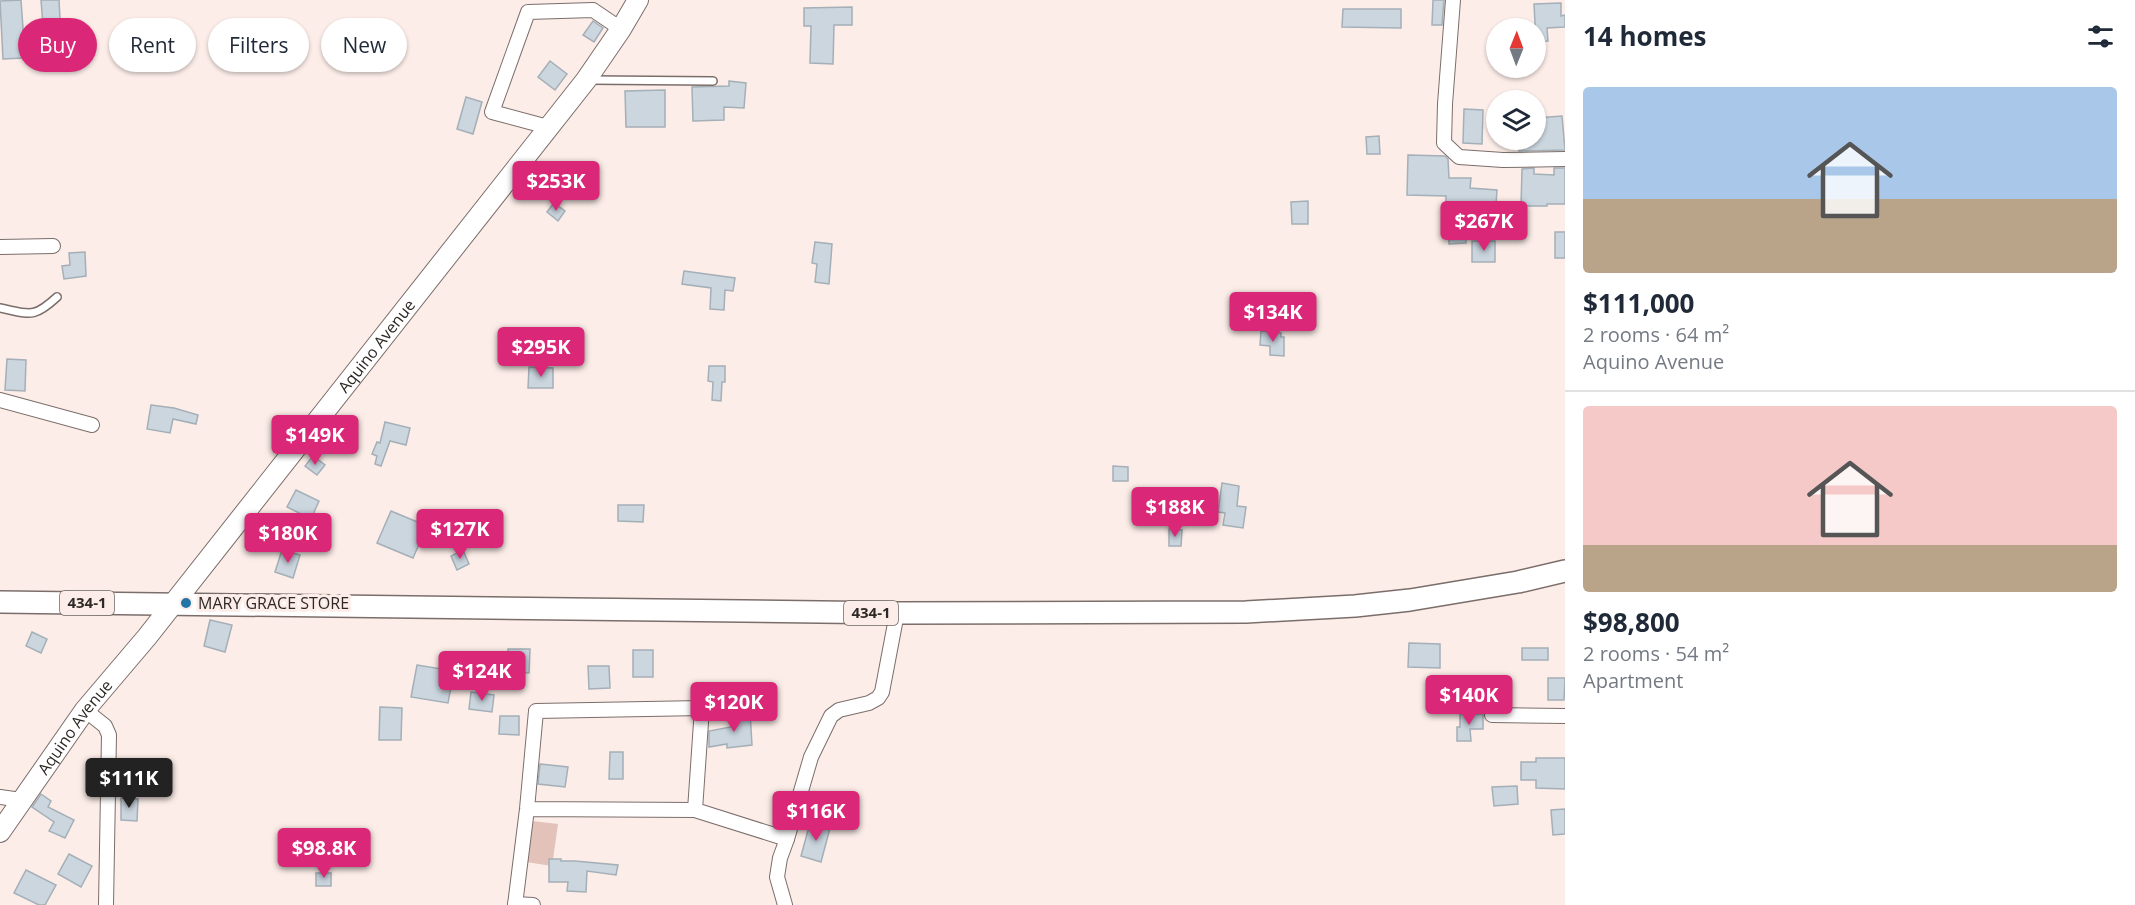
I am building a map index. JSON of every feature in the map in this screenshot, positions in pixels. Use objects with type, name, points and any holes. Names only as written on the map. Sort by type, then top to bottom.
[{"type":"main road","name":"434-1","points":[[0,602],[897,613],[1246,612],[1301,610],[1410,600],[1518,582],[1565,571]]},
{"type":"street","name":"Aquino Avenue","points":[[0,832],[85,710],[174,603],[586,80],[638,0]]},
{"type":"street","points":[[1453,0],[1444,143],[1460,157],[1503,160],[1565,159]]},
{"type":"street","points":[[548,127],[492,112],[528,12],[593,10],[621,29]]},
{"type":"street","points":[[0,247],[53,246]]},
{"type":"street","points":[[0,400],[92,425]]},
{"type":"street","points":[[785,905],[777,877],[780,858],[811,757],[831,716],[839,710],[869,703],[878,698],[882,692],[897,613]]},
{"type":"street","points":[[533,905],[515,905],[536,711],[702,708],[695,810]]},
{"type":"street","points":[[85,710],[105,726],[109,735],[106,905]]},
{"type":"street","points":[[1492,715],[1565,716]]},
{"type":"street","points":[[0,797],[21,800]]},
{"type":"street","points":[[527,809],[695,810],[787,839]]},
{"type":"lane","points":[[586,80],[713,81]]},
{"type":"lane","points":[[0,308],[25,313],[40,312],[57,297]]},
{"type":"shaded area","points":[[532,821],[558,824],[552,866],[526,862]]},
{"type":"building","points":[[21,0],[22,18],[18,18],[18,58],[3,59],[0,1]]},
{"type":"building","points":[[41,0],[59,0],[60,18],[42,18]]},
{"type":"building","points":[[1433,0],[1444,0],[1442,25],[1432,25]]},
{"type":"building","points":[[1561,3],[1561,16],[1565,15],[1565,27],[1547,28],[1548,41],[1546,41],[1546,18],[1535,18],[1534,4]]},
{"type":"building","points":[[852,7],[852,25],[834,25],[833,64],[810,63],[811,26],[804,26],[804,8]]},
{"type":"building","points":[[1343,9],[1401,9],[1401,28],[1342,27]]},
{"type":"building","points":[[593,21],[603,28],[594,42],[583,35]]},
{"type":"building","points":[[550,61],[567,74],[555,90],[538,77]]},
{"type":"building","points":[[729,81],[746,83],[744,108],[724,107],[724,120],[693,121],[692,87],[729,86]]},
{"type":"building","points":[[665,90],[665,127],[626,127],[625,91]]},
{"type":"building","points":[[466,97],[482,102],[473,134],[457,129]]},
{"type":"building","points":[[1464,109],[1483,110],[1482,144],[1463,143]]},
{"type":"building","points":[[1562,116],[1565,150],[1519,151],[1546,150],[1546,117]]},
{"type":"building","points":[[1379,136],[1380,154],[1367,154],[1366,137]]},
{"type":"building","points":[[1408,155],[1445,156],[1448,159],[1449,178],[1471,178],[1470,188],[1497,190],[1495,218],[1475,217],[1475,208],[1446,208],[1446,196],[1407,195]]},
{"type":"building","points":[[1534,168],[1534,174],[1554,175],[1554,168],[1565,168],[1565,204],[1521,206],[1522,169]]},
{"type":"building","points":[[1308,201],[1308,224],[1292,224],[1291,202]]},
{"type":"building","points":[[554,203],[565,211],[558,221],[547,212]]},
{"type":"building","points":[[1449,228],[1465,228],[1466,243],[1449,244]]},
{"type":"building","points":[[1555,232],[1565,232],[1565,258],[1555,258]]},
{"type":"building","points":[[1472,241],[1495,241],[1495,262],[1472,262]]},
{"type":"building","points":[[815,242],[832,244],[829,284],[815,282],[817,264],[812,263]]},
{"type":"building","points":[[85,252],[86,276],[64,279],[62,266],[70,265],[69,253]]},
{"type":"building","points":[[684,271],[735,278],[733,291],[725,290],[724,310],[710,309],[711,288],[682,284]]},
{"type":"building","points":[[1261,331],[1281,333],[1281,337],[1284,337],[1284,356],[1270,355],[1270,346],[1260,345]]},
{"type":"building","points":[[7,359],[26,360],[25,391],[5,390]]},
{"type":"building","points":[[709,366],[725,366],[725,382],[722,382],[721,401],[712,400],[713,382],[708,381]]},
{"type":"building","points":[[529,367],[553,368],[553,388],[528,388]]},
{"type":"building","points":[[151,405],[174,408],[198,415],[196,424],[173,419],[170,433],[147,429]]},
{"type":"building","points":[[385,422],[410,428],[406,445],[390,441],[381,466],[375,464],[377,456],[372,454],[377,442],[380,443]]},
{"type":"building","points":[[313,456],[325,465],[317,475],[305,466]]},
{"type":"building","points":[[1113,466],[1128,467],[1128,481],[1113,481]]},
{"type":"building","points":[[1222,483],[1239,486],[1237,506],[1246,507],[1243,528],[1223,525],[1225,513],[1218,512]]},
{"type":"building","points":[[296,490],[319,501],[311,519],[287,507]]},
{"type":"building","points":[[618,505],[644,505],[643,522],[618,521]]},
{"type":"building","points":[[391,511],[427,526],[413,558],[377,543]]},
{"type":"building","points":[[1169,529],[1182,530],[1181,546],[1169,546]]},
{"type":"building","points":[[282,550],[300,555],[293,578],[275,572]]},
{"type":"building","points":[[463,550],[469,564],[457,570],[451,556]]},
{"type":"building","points":[[210,620],[232,625],[225,652],[204,646]]},
{"type":"building","points":[[32,632],[47,639],[41,653],[26,646]]},
{"type":"building","points":[[1409,643],[1440,644],[1440,668],[1408,667]]},
{"type":"building","points":[[1522,648],[1548,648],[1548,660],[1522,660]]},
{"type":"building","points":[[508,649],[530,649],[529,673],[507,672]]},
{"type":"building","points":[[633,650],[653,650],[653,677],[633,677]]},
{"type":"building","points":[[417,665],[454,671],[448,703],[411,697]]},
{"type":"building","points":[[588,666],[609,666],[610,688],[589,689]]},
{"type":"building","points":[[1548,678],[1565,678],[1564,700],[1548,700]]},
{"type":"building","points":[[471,692],[494,695],[492,712],[469,709]]},
{"type":"building","points":[[380,707],[402,708],[401,740],[379,740]]},
{"type":"building","points":[[736,712],[750,712],[752,745],[727,748],[727,744],[709,747],[709,731],[736,726]]},
{"type":"building","points":[[1460,714],[1483,714],[1483,729],[1470,729],[1471,741],[1457,741]]},
{"type":"building","points":[[500,716],[519,716],[519,735],[499,734]]},
{"type":"building","points":[[610,752],[623,752],[623,779],[609,779]]},
{"type":"building","points":[[1536,758],[1565,758],[1565,789],[1536,788],[1536,780],[1521,780],[1521,762],[1536,762]]},
{"type":"building","points":[[540,764],[568,767],[565,787],[538,784]]},
{"type":"building","points":[[1517,786],[1518,804],[1494,806],[1492,787]]},
{"type":"building","points":[[41,794],[51,801],[48,807],[74,820],[65,838],[49,831],[54,822],[32,807]]},
{"type":"building","points":[[121,798],[138,799],[137,821],[121,820]]},
{"type":"building","points":[[1565,809],[1565,834],[1553,835],[1551,810]]},
{"type":"building","points":[[810,823],[830,828],[821,862],[801,856]]},
{"type":"building","points":[[69,854],[92,866],[81,887],[58,874]]},
{"type":"building","points":[[549,859],[618,865],[616,875],[587,871],[586,892],[567,891],[568,882],[549,882]]},
{"type":"building","points":[[26,870],[56,885],[45,905],[39,905],[14,893]]},
{"type":"building","points":[[316,873],[331,873],[331,886],[316,886]]},
{"type":"place","name":"MARY GRACE STORE","points":[[186,603]]}]
